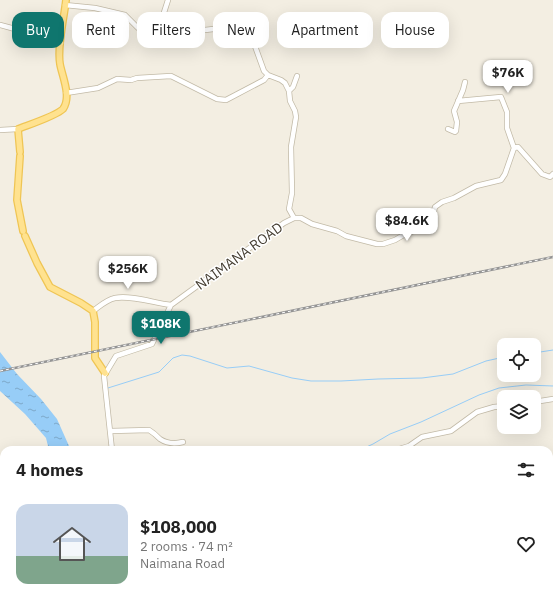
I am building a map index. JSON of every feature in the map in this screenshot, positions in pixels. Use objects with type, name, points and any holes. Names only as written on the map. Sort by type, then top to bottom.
[{"type":"main road","points":[[64,18],[66,2]]},
{"type":"main road","points":[[61,48],[60,64],[66,84],[66,103],[62,110],[38,122],[18,129],[20,154],[17,200],[24,234],[50,288],[82,303],[93,311],[96,322],[95,358],[105,373]]},
{"type":"street","points":[[164,12],[168,0]]},
{"type":"street","points":[[66,2],[125,15],[137,27]]},
{"type":"street","points":[[0,25],[12,27]]},
{"type":"street","points":[[205,30],[239,26],[246,31],[252,38],[264,71],[268,76],[281,80],[285,83],[289,91],[290,101],[296,117],[291,148],[292,193],[289,209],[294,218]]},
{"type":"street","points":[[66,93],[98,88],[117,79],[131,80],[137,78],[171,76],[217,99],[226,100],[264,80],[268,76]]},
{"type":"street","points":[[289,91],[293,87],[297,76]]},
{"type":"street","points":[[448,129],[455,132],[456,131],[457,122],[454,111],[465,82]]},
{"type":"street","points":[[458,102],[501,97],[507,112],[507,128],[514,148],[518,148],[542,174],[550,177],[553,174]]},
{"type":"street","points":[[0,130],[18,129]]},
{"type":"street","name":"NAIMANA ROAD","points":[[105,373],[116,356],[152,344],[171,305],[284,223],[294,218],[301,218],[312,224],[337,231],[346,236],[377,244],[383,244],[417,230],[432,219],[435,207],[442,202],[454,198],[476,186],[501,180],[505,174],[514,148]]},
{"type":"street","points":[[93,311],[114,298],[127,298],[171,305]]},
{"type":"street","points":[[105,373],[104,376],[112,446]]},
{"type":"street","points":[[541,401],[553,399]]},
{"type":"street","points":[[409,446],[422,437],[451,431],[477,412],[497,407]]},
{"type":"street","points":[[111,431],[149,430],[155,433],[161,440],[175,444],[183,442]]},
{"type":"water","points":[[0,352],[17,374],[41,399],[57,419],[69,446],[48,446],[46,438],[25,414],[0,391]]},
{"type":"waterway","points":[[541,352],[553,350]]},
{"type":"waterway","points":[[108,388],[159,372],[173,358],[182,355],[190,356],[227,368],[249,366],[292,378],[311,381],[422,378],[453,374],[486,361],[497,359]]},
{"type":"waterway","points":[[369,446],[390,434],[421,422],[479,395],[499,388],[526,385],[553,386]]},
{"type":"railway","points":[[0,371],[553,257]]}]
